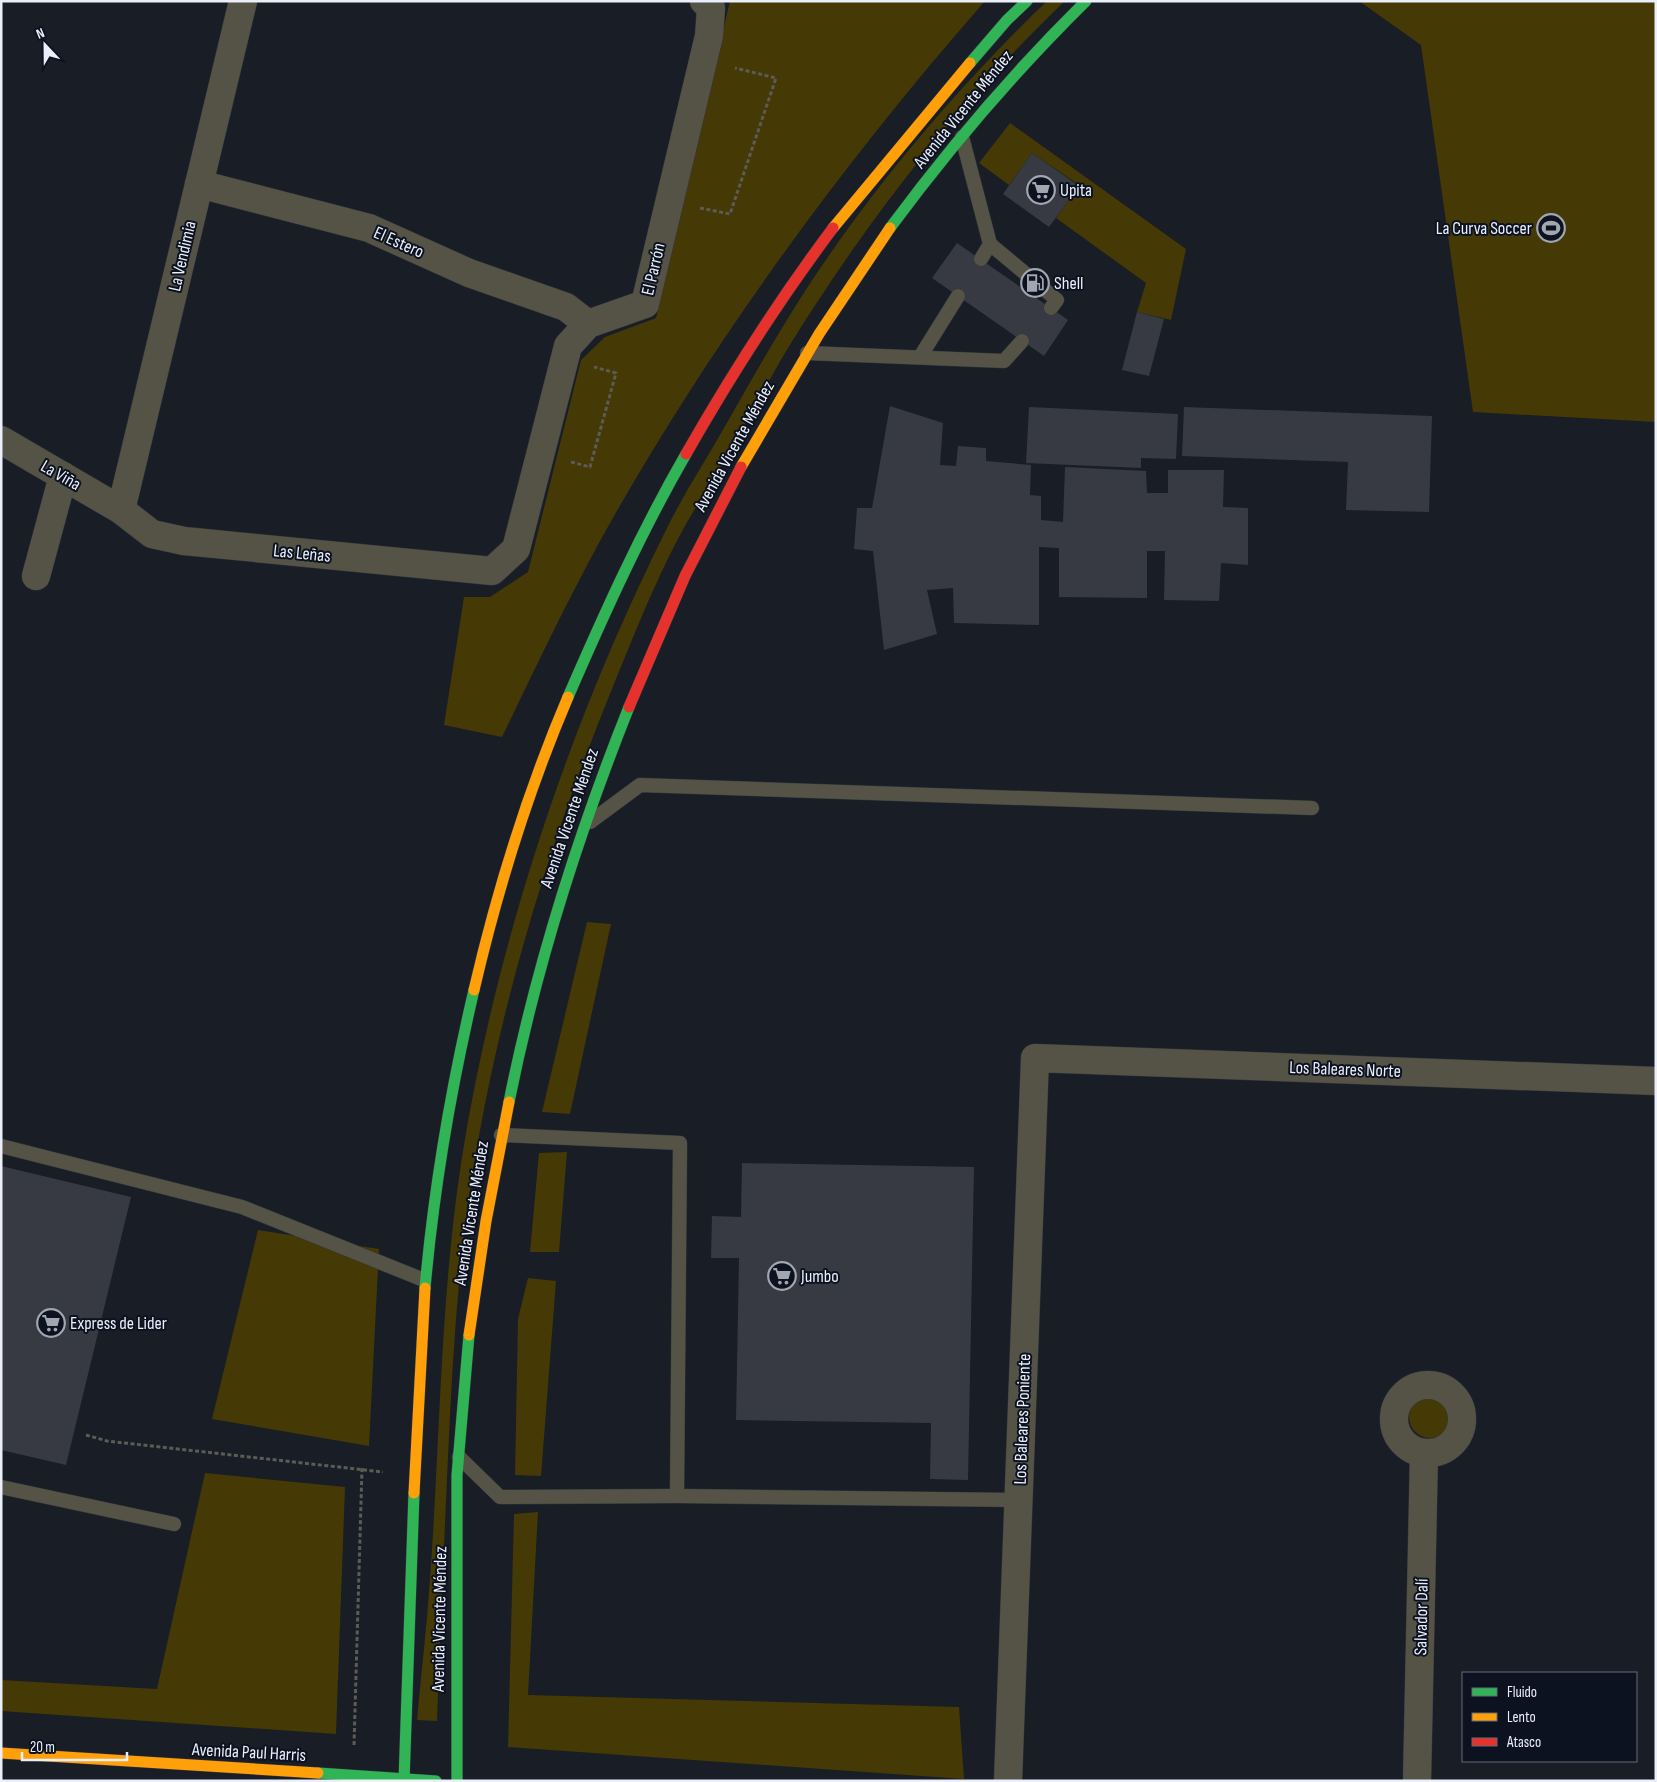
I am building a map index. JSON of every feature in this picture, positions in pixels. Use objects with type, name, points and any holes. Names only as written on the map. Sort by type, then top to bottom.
[{"type":"main road","name":"Avenida Vicente Méndez","points":[[404,1780],[418,1379],[424,1280],[441,1154],[453,1085],[474,989],[500,893],[529,799],[564,707],[603,616],[642,533],[686,453],[733,374],[783,297],[837,222],[893,150],[1007,20],[1027,1]]},
{"type":"main road","name":"Avenida Vicente Méndez","points":[[458,1781],[455,1719],[458,1457],[474,1300],[501,1135],[550,930],[582,829],[618,730],[662,624],[703,537],[752,444],[807,353],[881,242],[962,137],[1039,45],[1086,1]]},
{"type":"main road","name":"Avenida Paul Harris","points":[[1,1753],[436,1781]]},
{"type":"street","name":"La Vendimia","points":[[121,510],[243,1]]},
{"type":"street","name":"El Parrón","points":[[492,571],[516,549],[568,346],[588,324],[645,304],[708,36],[711,8],[704,1]]},
{"type":"street","name":"El Estero","points":[[199,184],[369,228],[469,273],[566,307],[588,324]]},
{"type":"street","name":"La Viña","points":[[1,440],[121,510]]},
{"type":"street","points":[[36,576],[64,476]]},
{"type":"street","name":"Las Leñas","points":[[121,510],[152,534],[184,541],[492,571]]},
{"type":"street","name":"Los Baleares Norte","points":[[1035,1058],[1656,1080]]},
{"type":"street","name":"Los Baleares Poniente","points":[[1008,1781],[1020,1500],[1035,1058]]},
{"type":"street","name":"Salvador Dalí","points":[[1417,1781],[1424,1453]]},
{"type":"lane","points":[[962,137],[990,244],[1057,300],[1051,308]]},
{"type":"lane","points":[[981,259],[990,244]]},
{"type":"lane","points":[[920,357],[958,296]]},
{"type":"lane","points":[[807,353],[1004,361],[1022,341]]},
{"type":"lane","points":[[582,829],[640,785],[1312,808]]},
{"type":"lane","points":[[501,1135],[680,1143],[677,1496]]},
{"type":"lane","points":[[1,1146],[242,1207],[424,1280]]},
{"type":"lane","points":[[458,1457],[500,1497],[677,1496],[1020,1500]]},
{"type":"lane","points":[[1,1487],[174,1524]]},
{"type":"path","points":[[670,202],[730,214],[776,78],[703,60]]},
{"type":"path","points":[[540,455],[590,467],[616,373],[565,359]]},
{"type":"path","points":[[86,1435],[106,1442],[362,1468],[415,1478]]},
{"type":"path","points":[[354,1776],[362,1468]]},
{"type":"shaded area","points":[[730,1],[985,1],[933,61],[834,185],[741,314],[697,380],[655,447],[584,570],[502,737],[444,725],[464,597],[490,597],[528,572],[581,360],[605,337],[656,318]]},
{"type":"shaded area","points":[[1047,1],[1065,1],[987,81],[915,166],[849,255],[788,348],[670,555],[629,647],[592,739],[552,850],[518,963],[490,1078],[479,1136],[466,1216],[455,1336],[437,1721],[417,1720],[434,1522],[446,1296],[458,1183],[482,1050],[501,973],[522,896],[572,746],[601,672],[633,599],[674,514],[805,291],[859,214],[918,139],[981,68]]},
{"type":"shaded area","name":"La Curva Soccer","points":[[1359,1],[1656,1],[1656,422],[1473,412],[1421,45]]},
{"type":"shaded area","points":[[1010,123],[1186,249],[1171,320],[1137,312],[1146,283],[1056,218],[1079,185],[1032,153],[1009,185],[979,163]]},
{"type":"shaded area","points":[[587,922],[611,924],[570,1114],[542,1112]]},
{"type":"shaded area","points":[[567,1152],[559,1252],[530,1252],[539,1153]]},
{"type":"shaded area","points":[[258,1230],[379,1249],[369,1446],[212,1419]]},
{"type":"shaded area","points":[[528,1278],[556,1281],[541,1476],[515,1475],[518,1319]]},
{"type":"shaded area","points":[[1434,1396],[1442,1399],[1448,1405],[1451,1417],[1448,1429],[1442,1435],[1426,1438],[1418,1435],[1412,1429],[1409,1413],[1412,1405],[1418,1399]]},
{"type":"shaded area","points":[[205,1473],[345,1487],[336,1734],[1,1711],[1,1680],[157,1689]]},
{"type":"shaded area","points":[[538,1512],[528,1695],[959,1707],[964,1779],[508,1747],[514,1514]]},
{"type":"building","name":"Upita","points":[[1032,153],[1079,186],[1049,227],[1003,194]]},
{"type":"building","points":[[957,243],[1068,320],[1044,356],[932,278]]},
{"type":"building","points":[[1137,312],[1164,319],[1149,376],[1122,370]]},
{"type":"building","points":[[890,406],[943,423],[940,465],[956,466],[958,446],[986,448],[986,461],[1031,465],[1030,495],[1041,496],[1041,520],[1063,522],[1065,467],[1146,471],[1147,493],[1168,493],[1168,470],[1224,470],[1223,507],[1248,508],[1248,565],[1221,563],[1219,601],[1164,600],[1165,551],[1147,551],[1147,598],[1059,597],[1059,548],[1039,547],[1039,625],[954,623],[953,588],[927,590],[937,634],[884,650],[873,551],[854,549],[857,508],[872,508]]},
{"type":"building","points":[[1029,407],[1178,414],[1176,459],[1141,458],[1141,468],[1026,463]]},
{"type":"building","points":[[1184,407],[1432,416],[1429,512],[1346,510],[1348,462],[1182,456]]},
{"type":"building","points":[[742,1163],[974,1167],[968,1480],[930,1479],[931,1423],[736,1420],[739,1258],[711,1258],[712,1216],[741,1217]]},
{"type":"building","name":"Express de Lider","points":[[1,1166],[131,1197],[66,1465],[1,1450]]},
{"type":"traffic: fast","points":[[970,63],[1007,20],[1027,1]]},
{"type":"traffic: fast","points":[[890,228],[936,168],[1008,83],[1086,1]]},
{"type":"traffic: fast","points":[[568,697],[624,574],[686,454]]},
{"type":"traffic: fast","points":[[509,1102],[545,951],[576,853],[629,707]]},
{"type":"traffic: fast","points":[[425,1288],[444,1138],[474,990]]},
{"type":"traffic: fast","points":[[457,1781],[457,1475],[469,1335]]},
{"type":"traffic: fast","points":[[404,1781],[414,1493]]},
{"type":"traffic: fast","points":[[318,1773],[436,1781]]},
{"type":"traffic: slow","points":[[833,228],[970,63]]},
{"type":"traffic: slow","points":[[741,467],[819,334],[890,228]]},
{"type":"traffic: slow","points":[[474,990],[503,879],[527,805],[568,697]]},
{"type":"traffic: slow","points":[[469,1335],[486,1221],[509,1102]]},
{"type":"traffic: slow","points":[[414,1493],[425,1288]]},
{"type":"traffic: slow","points":[[1,1753],[318,1773]]},
{"type":"traffic: jam","points":[[686,454],[756,338],[833,228]]},
{"type":"traffic: jam","points":[[629,707],[685,576],[741,467]]},
{"type":"place","name":"Upita","points":[[1041,190]]},
{"type":"place","name":"La Curva Soccer","points":[[1551,228]]},
{"type":"place","name":"Shell","points":[[1035,283]]},
{"type":"place","name":"Jumbo","points":[[782,1276]]},
{"type":"place","name":"Express de Lider","points":[[51,1323]]}]
